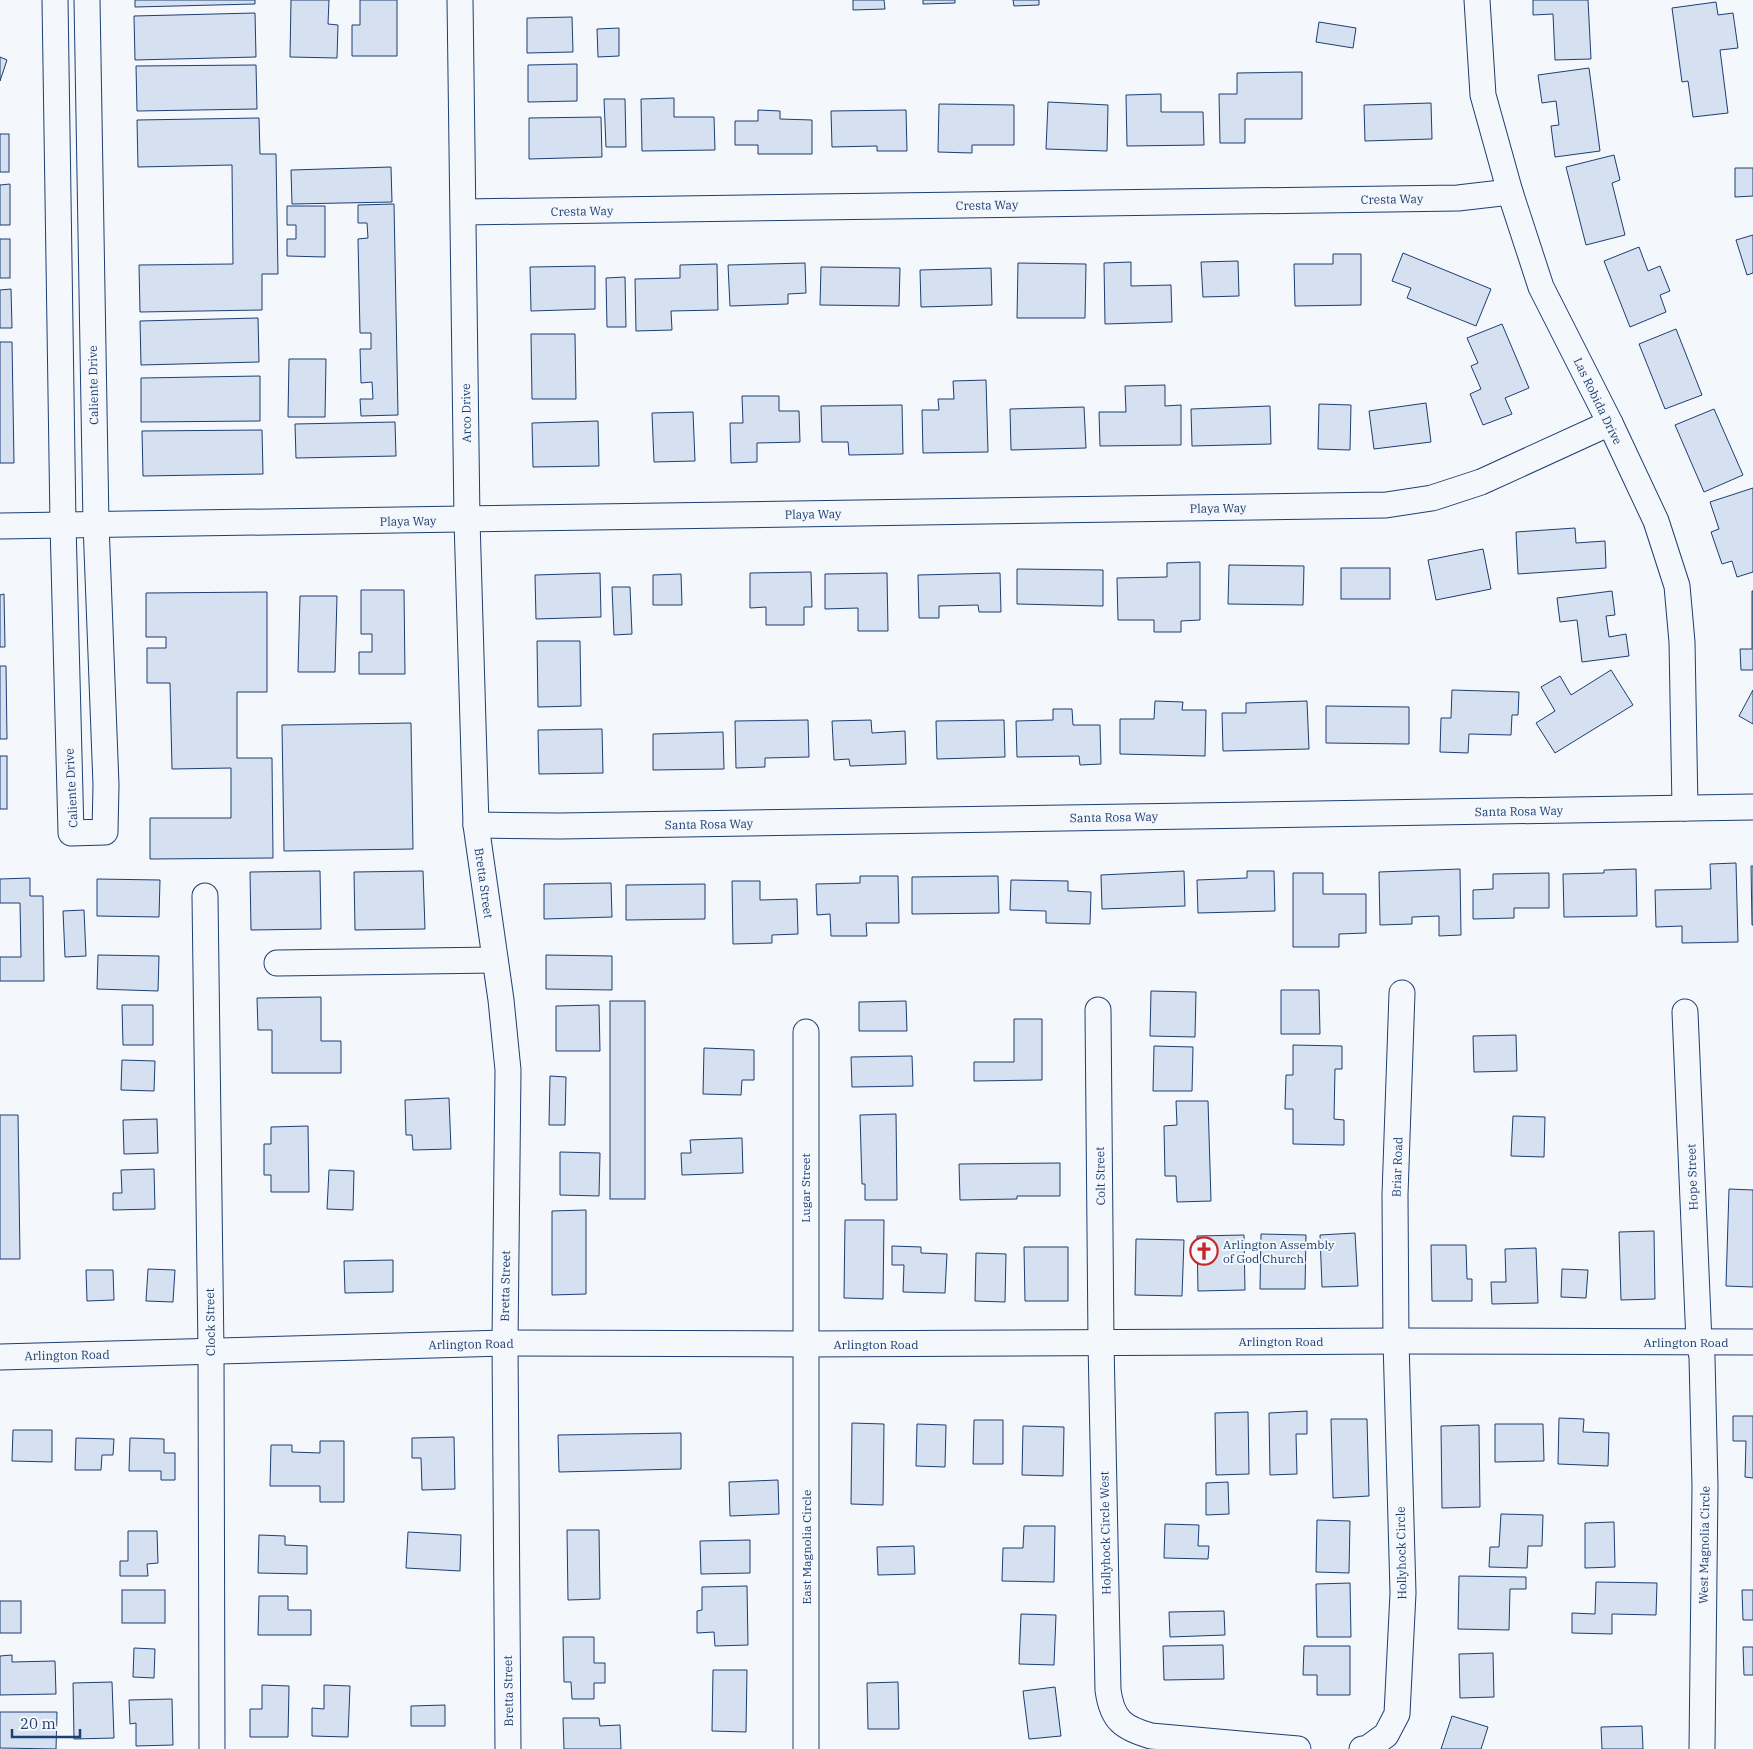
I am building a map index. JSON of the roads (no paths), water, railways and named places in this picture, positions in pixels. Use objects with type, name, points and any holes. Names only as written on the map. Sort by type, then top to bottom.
[{"type":"street","name":"Caliente Drive","points":[[55,0],[63,524],[71,833],[105,832],[106,786],[96,524],[87,0]]},
{"type":"street","name":"Arco Drive","points":[[460,0],[467,520],[476,825]]},
{"type":"street","name":"Las Robida Drive","points":[[1477,0],[1483,95],[1510,192],[1541,288],[1610,423],[1656,521],[1677,586],[1682,642],[1685,808]]},
{"type":"street","points":[[57,132],[88,132]]},
{"type":"street","name":"Cresta Way","points":[[464,212],[1448,198],[1510,192]]},
{"type":"street","name":"Playa Way","points":[[0,526],[1386,505],[1432,498],[1481,482],[1610,423]]},
{"type":"street","name":"Santa Rosa Way","points":[[476,825],[570,826],[1753,807]]},
{"type":"street","name":"Bretta Street","points":[[476,825],[501,1000],[508,1070],[505,1343],[508,1749]]},
{"type":"street","name":"Clock Street","points":[[205,896],[211,1352],[212,1749]]},
{"type":"street","points":[[277,963],[495,960]]},
{"type":"street","name":"Briar Road","points":[[1396,1340],[1396,1195],[1402,993]]},
{"type":"street","name":"Colt Street","points":[[1098,1010],[1101,1342]]},
{"type":"street","name":"Hope Street","points":[[1685,1012],[1699,1342]]},
{"type":"street","name":"Lugar Street","points":[[805,1344],[806,1032]]},
{"type":"street","name":"Arlington Road","points":[[0,1356],[505,1343],[805,1344],[1396,1340],[1753,1342]]},
{"type":"street","name":"Hollyhock Circle","points":[[1362,1749],[1368,1748],[1386,1735],[1397,1714],[1403,1593],[1396,1340]]},
{"type":"street","name":"Hollyhock Circle West","points":[[1101,1342],[1108,1690],[1110,1706],[1120,1722],[1137,1732],[1151,1736],[1298,1749]]},
{"type":"street","name":"West Magnolia Circle","points":[[1699,1342],[1702,1357],[1705,1486],[1702,1749]]},
{"type":"street","name":"East Magnolia Circle","points":[[805,1344],[806,1749]]},
{"type":"place","name":"Arlington Assembly of God Church","points":[[1204,1251]]}]
